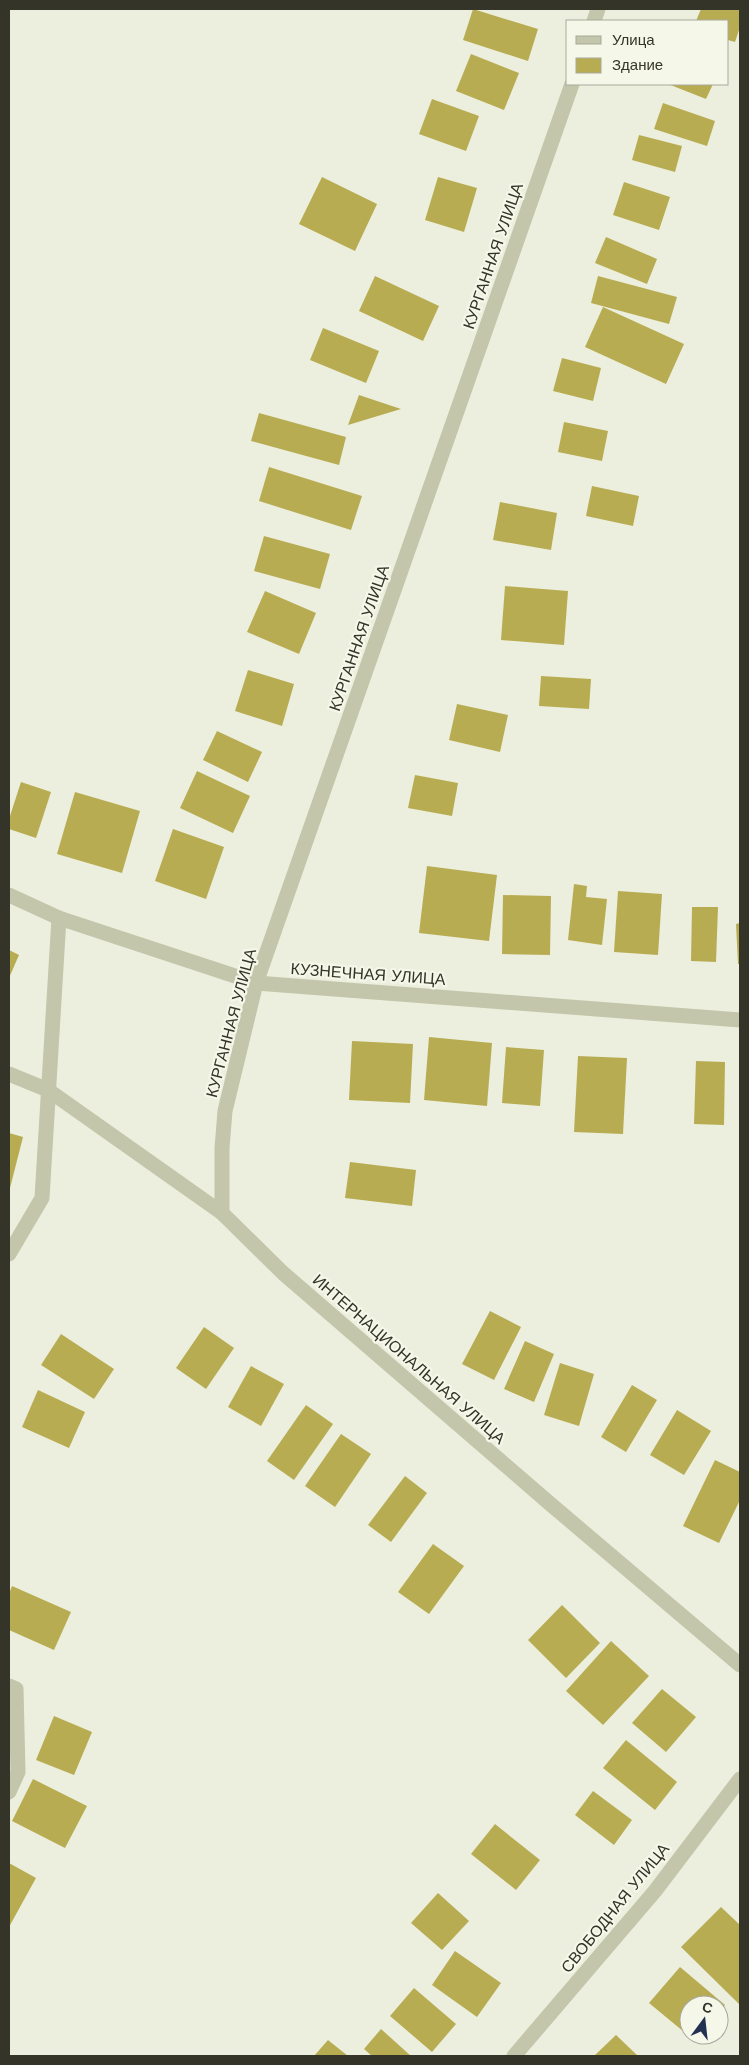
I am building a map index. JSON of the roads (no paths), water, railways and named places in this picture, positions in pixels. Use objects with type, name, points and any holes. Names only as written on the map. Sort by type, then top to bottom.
[{"type":"street","name":"КУРГАННАЯ УЛИЦА","points":[[222,1212],[222,1148],[225,1111],[256,983],[572,85]]},
{"type":"street","name":"КУЗНЕЧНАЯ УЛИЦА","points":[[9,895],[59,918],[256,983],[740,1020]]},
{"type":"street","points":[[9,1254],[42,1198],[59,918]]},
{"type":"street","name":"ИНТЕРНАЦИОНАЛЬНАЯ УЛИЦА","points":[[9,1074],[48,1090],[222,1212],[283,1273],[740,1665]]},
{"type":"street","points":[[9,1686],[16,1689],[18,1772],[9,1792]]},
{"type":"street","name":"СВОБОДНАЯ УЛИЦА","points":[[514,2056],[655,1891],[740,1779]]}]
